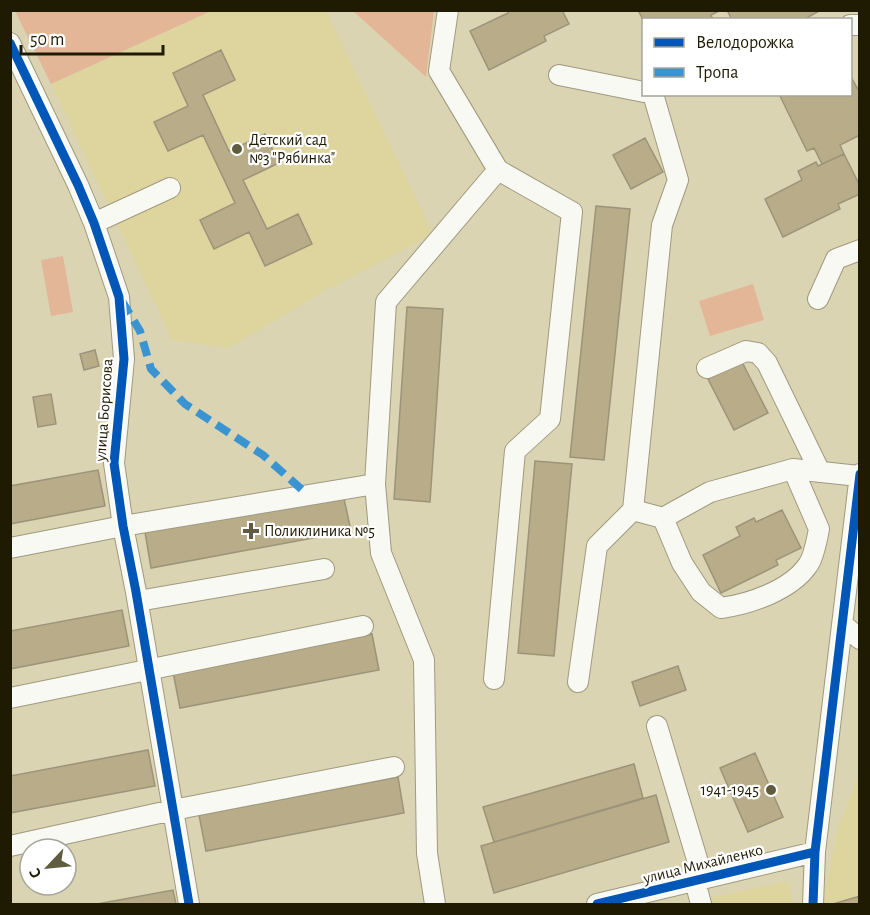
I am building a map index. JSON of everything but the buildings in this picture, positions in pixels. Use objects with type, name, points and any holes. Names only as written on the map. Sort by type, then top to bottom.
[{"type":"street","points":[[448,10],[439,71],[498,170],[572,212],[550,419],[516,451],[494,679]]},
{"type":"street","name":"улица Борисова","points":[[10,43],[78,184],[119,297],[124,360],[114,463],[189,904]]},
{"type":"street","points":[[559,75],[642,92]]},
{"type":"street","points":[[578,682],[597,546],[633,510],[662,225],[678,180],[654,96]]},
{"type":"street","points":[[435,904],[428,853],[424,660],[381,553],[375,484],[386,302],[498,170]]},
{"type":"street","points":[[94,223],[170,188]]},
{"type":"street","points":[[818,299],[836,259],[860,250]]},
{"type":"street","points":[[707,368],[746,351],[758,353],[767,363],[820,472]]},
{"type":"street","points":[[633,510],[663,518],[710,492],[793,469],[859,475],[851,625],[815,852],[813,904]]},
{"type":"street","points":[[663,518],[682,563],[701,592],[721,608],[736,606],[768,595],[793,581],[810,564],[819,529],[793,469]]},
{"type":"street","points":[[10,548],[123,526],[375,484]]},
{"type":"street","points":[[138,601],[324,569]]},
{"type":"street","points":[[851,625],[860,639]]},
{"type":"street","points":[[10,698],[363,626]]},
{"type":"street","points":[[657,726],[699,880],[701,904]]},
{"type":"street","points":[[10,846],[173,810],[394,767]]},
{"type":"street","name":"улица Михайленко","points":[[597,904],[815,852]]},
{"type":"shaded area","points":[[15,11],[211,11],[51,84]]},
{"type":"shaded area","name":"Детский сад №3 \"Рябинка\"","points":[[211,11],[326,11],[433,234],[323,292],[228,348],[172,340],[51,84]]},
{"type":"shaded area","points":[[353,11],[434,11],[426,77]]},
{"type":"shaded area","points":[[63,256],[73,312],[51,316],[41,260]]},
{"type":"shaded area","points":[[753,284],[764,320],[710,336],[699,301]]},
{"type":"shaded area","points":[[859,774],[859,904],[824,904],[837,832]]},
{"type":"shaded area","points":[[788,881],[793,904],[682,904]]},
{"type":"marked path","points":[[122,301],[140,331],[151,369],[185,404],[263,455],[307,494]]},
{"type":"cycle path","points":[[10,43],[78,185],[94,223],[119,297],[124,359],[114,463],[189,904]]},
{"type":"cycle path","points":[[813,904],[815,852],[860,474]]},
{"type":"cycle path","points":[[597,904],[815,852]]},
{"type":"place","name":"Детский сад №3 \"Рябинка\"","points":[[237,149]]},
{"type":"place","name":"Поликлиника №5","points":[[251,531]]},
{"type":"place","name":"1941-1945","points":[[771,790]]}]
